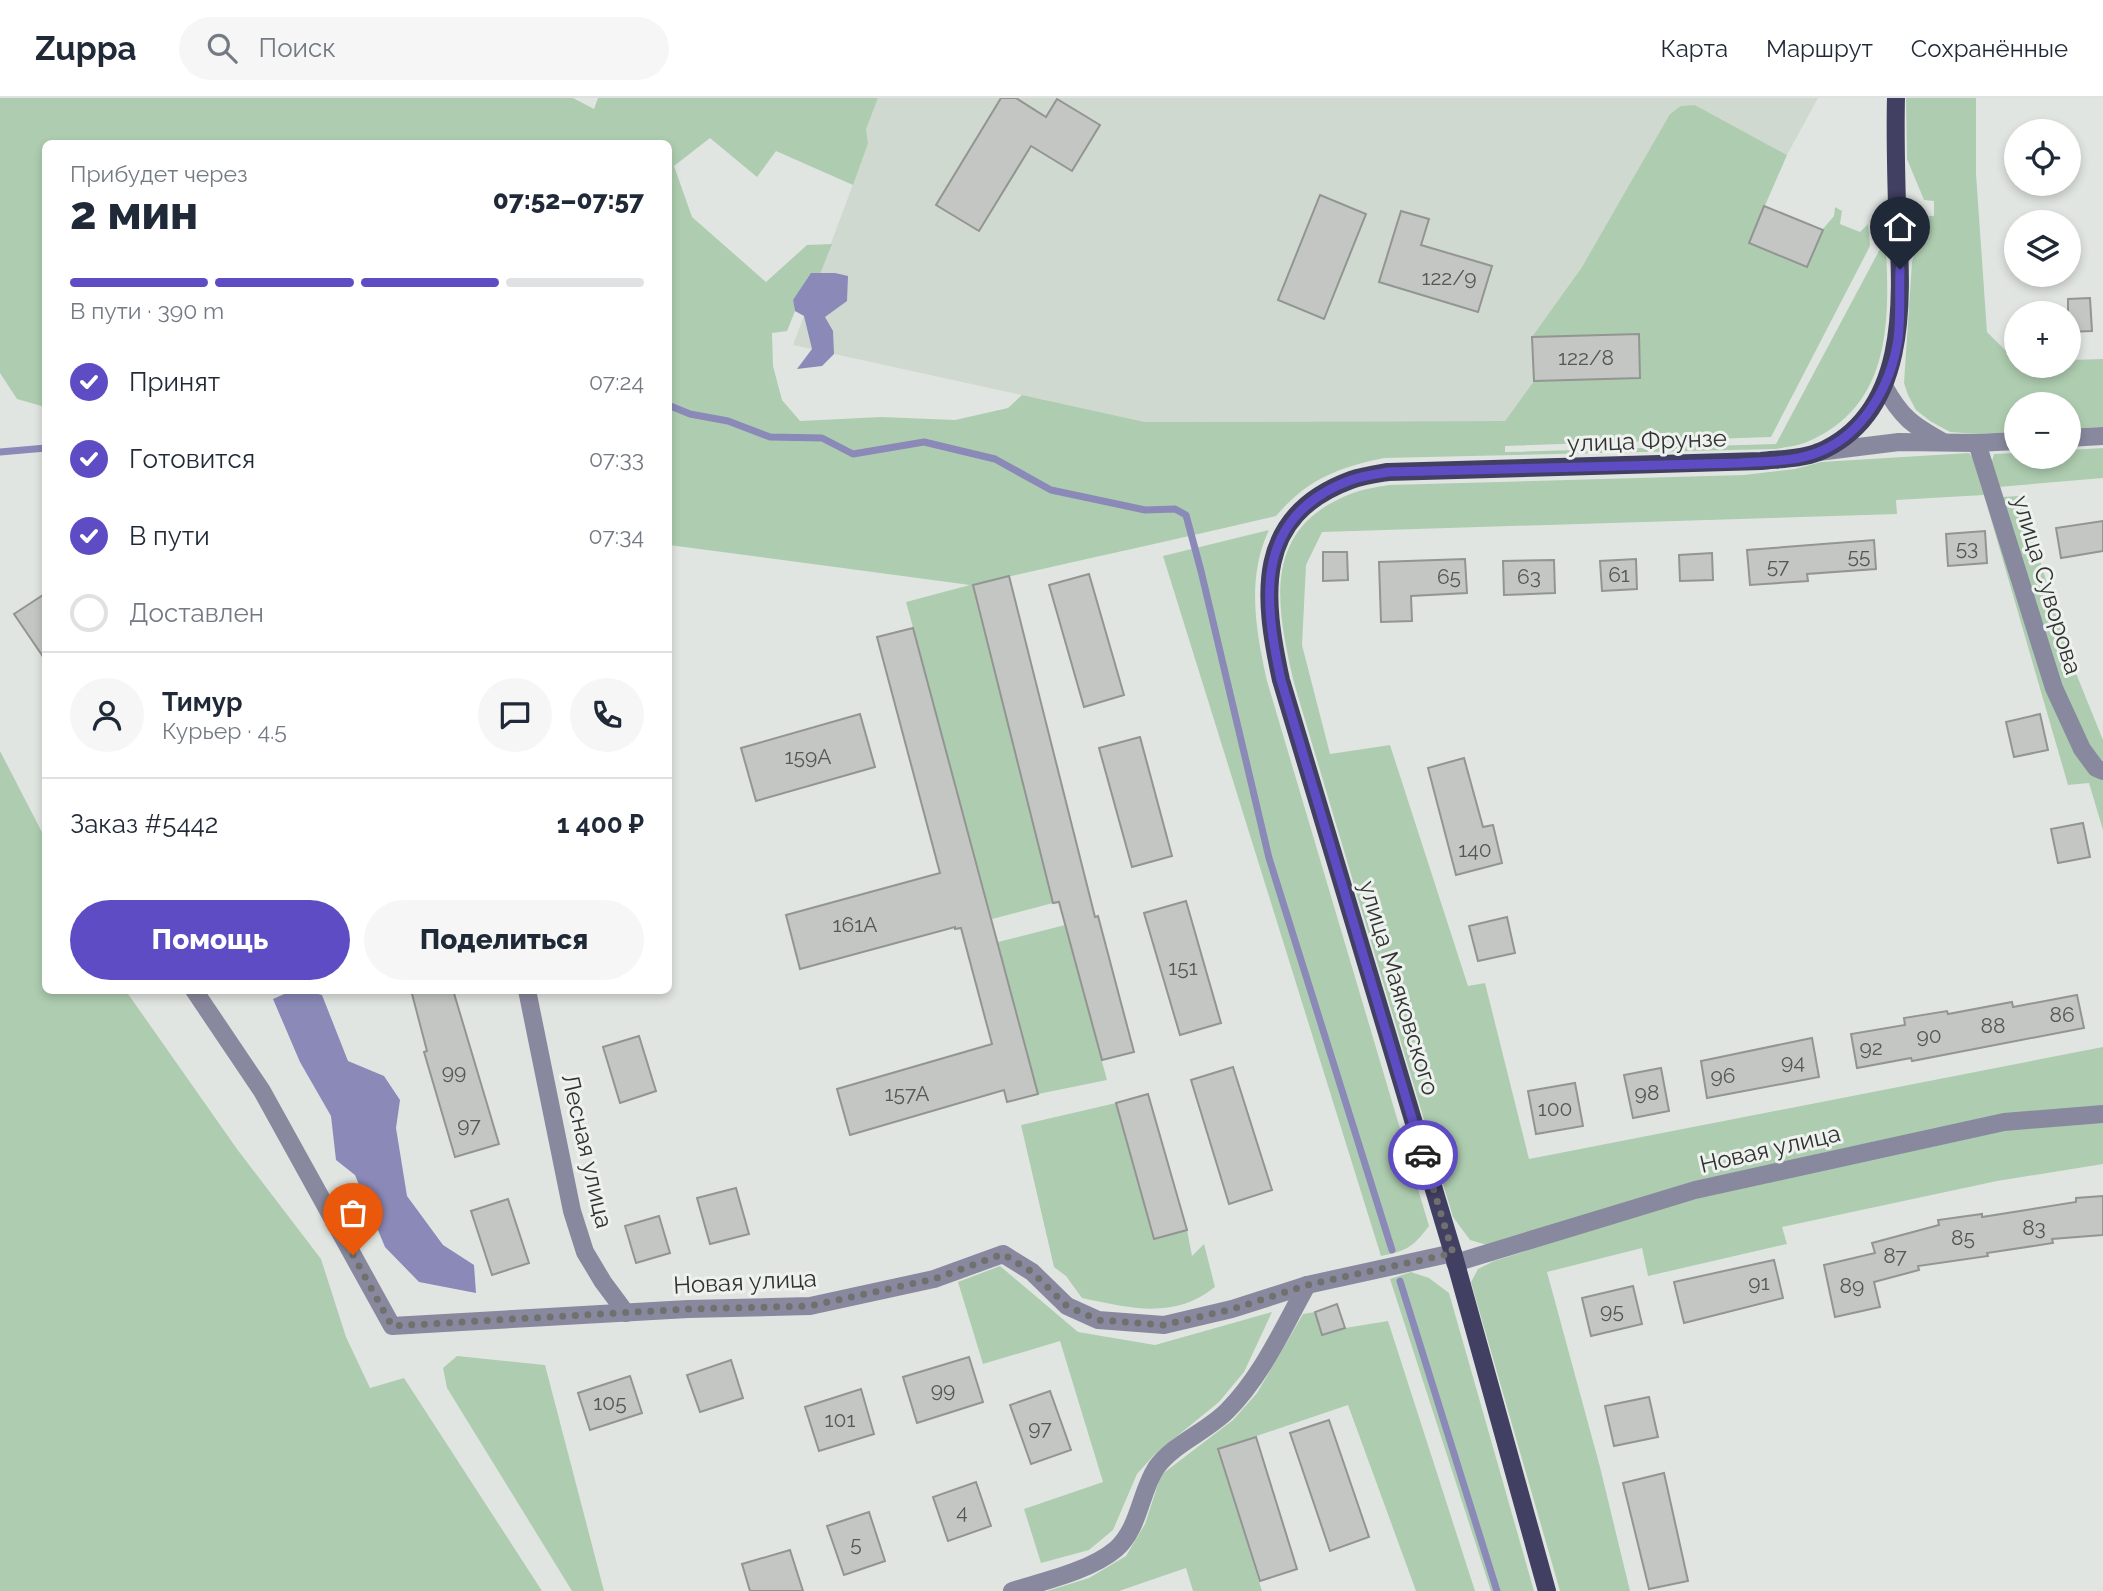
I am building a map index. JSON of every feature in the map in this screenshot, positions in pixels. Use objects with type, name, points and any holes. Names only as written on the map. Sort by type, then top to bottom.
[{"type":"main road","points":[[1818,452],[1847,434],[1870,411],[1884,386],[1898,339],[1900,269],[1895,158],[1896,98]]},
{"type":"main road","name":"улица Фрунзе","points":[[1290,520],[1317,498],[1350,480],[1388,472],[1739,463],[1792,458],[1818,452]]},
{"type":"main road","name":"улица Маяковского","points":[[1290,520],[1275,551],[1268,583],[1270,630],[1285,694],[1454,1258],[1547,1591]]},
{"type":"street","points":[[1884,386],[1910,423],[1945,443]]},
{"type":"street","points":[[2081,437],[2103,436]]},
{"type":"street","name":"улица Фрунзе","points":[[1818,452],[1899,442],[2004,442]]},
{"type":"street","name":"улица Суворова","points":[[1977,443],[2054,688],[2082,750],[2096,768],[2103,771]]},
{"type":"street","name":"Новая улица","points":[[197,994],[262,1091],[392,1326],[626,1312],[810,1306],[934,1279],[1003,1254],[1032,1272],[1067,1306],[1098,1320],[1164,1325],[1233,1309],[1307,1285],[1454,1258],[1695,1190],[2004,1122],[2103,1114]]},
{"type":"street","name":"Лесная улица","points":[[528,994],[572,1211],[585,1252],[626,1312]]},
{"type":"street","points":[[1012,1591],[1082,1568],[1116,1549],[1136,1519],[1145,1489],[1158,1466],[1226,1412],[1253,1382],[1307,1285]]},
{"type":"shaded area","points":[[878,98],[1818,98],[1787,155],[1695,105],[1533,337],[1534,381],[1505,421],[1145,422],[793,345],[868,144],[865,129]]},
{"type":"green space","points":[[0,98],[573,98],[594,109],[598,98],[878,98],[866,129],[868,144],[853,185],[776,151],[757,177],[710,138],[674,166],[692,217],[766,282],[807,245],[832,244],[820,274],[793,300],[795,311],[787,331],[772,333],[773,366],[782,400],[800,421],[881,417],[955,420],[1008,408],[1022,395],[1145,422],[1505,421],[1534,381],[1532,337],[1582,267],[1670,114],[1681,106],[1695,105],[1787,155],[1763,210],[1822,230],[1834,216],[1835,207],[1842,211],[1840,224],[1860,232],[1868,224],[1870,246],[1771,437],[1505,446],[1505,452],[1776,444],[1880,249],[1886,249],[1887,307],[1879,362],[1869,386],[1854,408],[1834,427],[1807,442],[1776,449],[1384,458],[1324,477],[1300,493],[1276,516],[973,585],[1053,903],[992,919],[906,602],[970,585],[672,545],[672,140],[42,140],[42,406],[17,399],[0,373]]},
{"type":"green space","points":[[1906,98],[1976,98],[1976,174],[1987,332],[2004,349],[2004,378],[2081,378],[2081,360],[2103,359],[2103,427],[2081,428],[2081,392],[2004,392],[2004,433],[1950,432],[1916,410],[1904,383],[1912,262],[1926,216],[1934,216],[1934,201],[1924,200],[1907,159]]},
{"type":"green space","points":[[2103,448],[2103,478],[1998,487],[1991,465],[1994,454],[2004,454],[2004,469],[2081,469],[2081,449]]},
{"type":"green space","points":[[1969,453],[1980,466],[2051,691],[2103,777],[2103,830],[2089,783],[2068,785],[1984,495],[1896,500],[1897,514],[1322,532],[1306,565],[1302,645],[1330,754],[1390,745],[1468,986],[1485,983],[1529,1159],[2103,1047],[2103,1107],[1487,1245],[1470,1240],[1453,1217],[1294,683],[1280,598],[1282,572],[1289,548],[1302,526],[1323,508],[1353,493],[1389,485],[1744,475],[1795,469],[1821,462]]},
{"type":"green space","points":[[2020,496],[2071,661],[2103,740],[2103,764],[2087,747],[2061,688],[2002,497]]},
{"type":"green space","points":[[1269,530],[1257,567],[1255,586],[1259,643],[1267,681],[1429,1226],[1409,1247],[1381,1256],[1163,556]]},
{"type":"green space","points":[[0,751],[42,832],[42,994],[128,994],[237,1149],[321,1259],[346,1337],[370,1388],[404,1378],[542,1591],[0,1591]]},
{"type":"green space","points":[[1065,925],[1107,1080],[1038,1094],[998,942]]},
{"type":"green space","points":[[1116,1103],[1154,1239],[1187,1230],[1192,1256],[1204,1244],[1215,1287],[1184,1304],[1168,1308],[1134,1308],[1082,1298],[1066,1276],[1054,1267],[1021,1125]]},
{"type":"green space","points":[[2103,1122],[2103,1164],[1997,1181],[1782,1227],[1787,1244],[1648,1276],[1642,1248],[1547,1272],[1600,1467],[1630,1591],[1560,1591],[1471,1282],[1478,1269],[1494,1261],[1694,1198],[2002,1130]]},
{"type":"green space","points":[[1000,1266],[1078,1332],[1155,1345],[1272,1312],[1244,1372],[1219,1402],[1154,1455],[1137,1474],[1113,1530],[1089,1550],[1041,1563],[1024,1509],[1103,1482],[1060,1341],[983,1364],[958,1282]]},
{"type":"green space","points":[[1411,1272],[1429,1278],[1449,1293],[1534,1591],[1491,1591],[1390,1279]]},
{"type":"green space","points":[[1315,1312],[1323,1335],[1345,1328],[1388,1321],[1475,1591],[1416,1591],[1348,1405],[1218,1449],[1262,1591],[1193,1591],[1186,1568],[1119,1591],[1047,1591],[1089,1578],[1126,1556],[1145,1524],[1161,1475],[1233,1420],[1257,1393],[1303,1314]]},
{"type":"green space","points":[[457,1356],[545,1365],[604,1591],[572,1591],[447,1388],[443,1368]]},
{"type":"water","points":[[811,273],[848,276],[847,301],[825,317],[833,331],[834,354],[822,366],[797,369],[812,349],[804,316],[795,311],[793,300]]},
{"type":"water","points":[[284,994],[322,995],[348,1061],[384,1076],[400,1100],[396,1128],[407,1196],[443,1245],[474,1265],[476,1293],[419,1282],[385,1247],[355,1175],[336,1160],[331,1116],[300,1062],[273,999]]},
{"type":"building","points":[[1001,98],[1016,98],[1046,117],[1057,99],[1100,125],[1072,171],[1031,146],[979,231],[936,205]]},
{"type":"building","points":[[1320,195],[1366,214],[1324,319],[1278,300]]},
{"type":"building","points":[[1764,206],[1823,230],[1807,267],[1749,243]]},
{"type":"building","points":[[1401,211],[1429,219],[1421,245],[1492,266],[1478,312],[1379,282]]},
{"type":"building","points":[[2090,298],[2092,331],[2081,331],[2081,301],[2068,299]]},
{"type":"building","points":[[1639,334],[1640,378],[1534,381],[1532,337]]},
{"type":"building","points":[[2103,521],[2103,551],[2061,558],[2056,528]]},
{"type":"building","points":[[1985,531],[1987,563],[1948,566],[1946,534]]},
{"type":"building","points":[[1874,540],[1876,569],[1807,574],[1808,581],[1750,585],[1747,550]]},
{"type":"building","points":[[1323,552],[1347,552],[1348,580],[1323,581]]},
{"type":"building","points":[[1712,553],[1713,580],[1680,581],[1679,555]]},
{"type":"building","points":[[1465,559],[1467,593],[1411,596],[1412,621],[1381,622],[1379,562]]},
{"type":"building","points":[[1636,559],[1637,589],[1602,591],[1600,561]]},
{"type":"building","points":[[1554,560],[1555,593],[1504,595],[1503,561]]},
{"type":"building","points":[[1089,574],[1124,695],[1084,707],[1049,585]]},
{"type":"building","points":[[1009,576],[1095,917],[1098,916],[1134,1052],[1102,1060],[1059,902],[1053,903],[973,585]]},
{"type":"building","points":[[42,596],[42,655],[14,614]]},
{"type":"building","points":[[913,628],[1038,1094],[1007,1102],[1004,1090],[850,1135],[837,1089],[992,1044],[961,928],[955,927],[800,969],[786,915],[940,873],[877,637]]},
{"type":"building","points":[[860,714],[875,767],[756,801],[741,748]]},
{"type":"building","points":[[2040,714],[2048,750],[2014,757],[2006,722]]},
{"type":"building","points":[[1140,737],[1172,856],[1132,867],[1099,748]]},
{"type":"building","points":[[1464,758],[1483,827],[1493,825],[1502,863],[1456,875],[1428,768]]},
{"type":"building","points":[[2083,823],[2090,857],[2058,863],[2051,829]]},
{"type":"building","points":[[1186,901],[1221,1023],[1180,1035],[1144,913]]},
{"type":"building","points":[[1507,917],[1515,953],[1478,961],[1469,926]]},
{"type":"building","points":[[412,994],[454,994],[499,1144],[455,1157],[424,1052],[427,1051]]},
{"type":"building","points":[[2077,995],[2084,1028],[1912,1061],[1911,1058],[1857,1068],[1851,1034],[1905,1025],[1904,1018],[1947,1011],[1948,1014],[2012,1002],[2013,1007]]},
{"type":"building","points":[[639,1036],[656,1091],[620,1103],[603,1047]]},
{"type":"building","points":[[1812,1038],[1819,1077],[1707,1098],[1701,1061]]},
{"type":"building","points":[[1233,1067],[1272,1190],[1229,1204],[1191,1080]]},
{"type":"building","points":[[1661,1068],[1669,1111],[1633,1118],[1624,1075]]},
{"type":"building","points":[[1575,1083],[1583,1126],[1536,1134],[1528,1091]]},
{"type":"building","points":[[1148,1094],[1187,1230],[1154,1239],[1116,1103]]},
{"type":"building","points":[[736,1188],[749,1234],[710,1244],[697,1198]]},
{"type":"building","points":[[2103,1196],[2103,1235],[2052,1239],[2053,1243],[1918,1266],[1919,1270],[1874,1282],[1880,1307],[1835,1317],[1824,1265],[1875,1253],[1872,1243],[1939,1225],[1938,1220],[1982,1214],[1982,1217],[2076,1202],[2076,1198]]},
{"type":"building","points":[[508,1199],[529,1263],[492,1275],[471,1211]]},
{"type":"building","points":[[659,1216],[670,1253],[636,1263],[625,1226]]},
{"type":"building","points":[[1774,1260],[1783,1298],[1684,1323],[1674,1282]]},
{"type":"building","points":[[1633,1286],[1642,1324],[1591,1336],[1582,1298]]},
{"type":"building","points":[[1337,1304],[1345,1328],[1322,1335],[1315,1312]]},
{"type":"building","points":[[969,1357],[983,1402],[917,1423],[903,1377]]},
{"type":"building","points":[[731,1360],[743,1398],[700,1412],[687,1375]]},
{"type":"building","points":[[630,1376],[642,1413],[590,1430],[578,1393]]},
{"type":"building","points":[[861,1389],[874,1434],[819,1451],[805,1407]]},
{"type":"building","points":[[1050,1391],[1071,1450],[1031,1464],[1010,1405]]},
{"type":"building","points":[[1649,1397],[1658,1437],[1614,1446],[1605,1406]]},
{"type":"building","points":[[1329,1420],[1369,1537],[1330,1551],[1290,1433]]},
{"type":"building","points":[[1256,1437],[1297,1569],[1260,1581],[1218,1449]]},
{"type":"building","points":[[1664,1473],[1688,1581],[1649,1589],[1623,1483]]},
{"type":"building","points":[[976,1482],[991,1526],[948,1541],[933,1497]]},
{"type":"building","points":[[869,1512],[885,1561],[844,1575],[827,1526]]},
{"type":"building","points":[[790,1550],[803,1591],[750,1591],[742,1564]]},
{"type":"waterway","points":[[672,407],[690,414],[728,421],[770,437],[822,438],[853,454],[924,442],[995,459],[1051,490],[1145,510],[1175,509],[1186,515],[1269,858],[1392,1250]]},
{"type":"waterway","points":[[0,452],[42,448]]},
{"type":"waterway","points":[[1400,1281],[1497,1591]]},
{"type":"way so far","points":[[353,1255],[392,1326],[688,1309],[810,1306],[934,1279],[1003,1254],[1032,1272],[1067,1306],[1098,1320],[1164,1325],[1233,1309],[1307,1285],[1453,1253],[1423,1155]]},
{"type":"route","points":[[1423,1155],[1281,680],[1270,630],[1268,583],[1275,551],[1290,520],[1317,498],[1350,480],[1388,472],[1739,463],[1792,458],[1818,452],[1847,434],[1870,411],[1884,386],[1898,339],[1900,269]]}]
